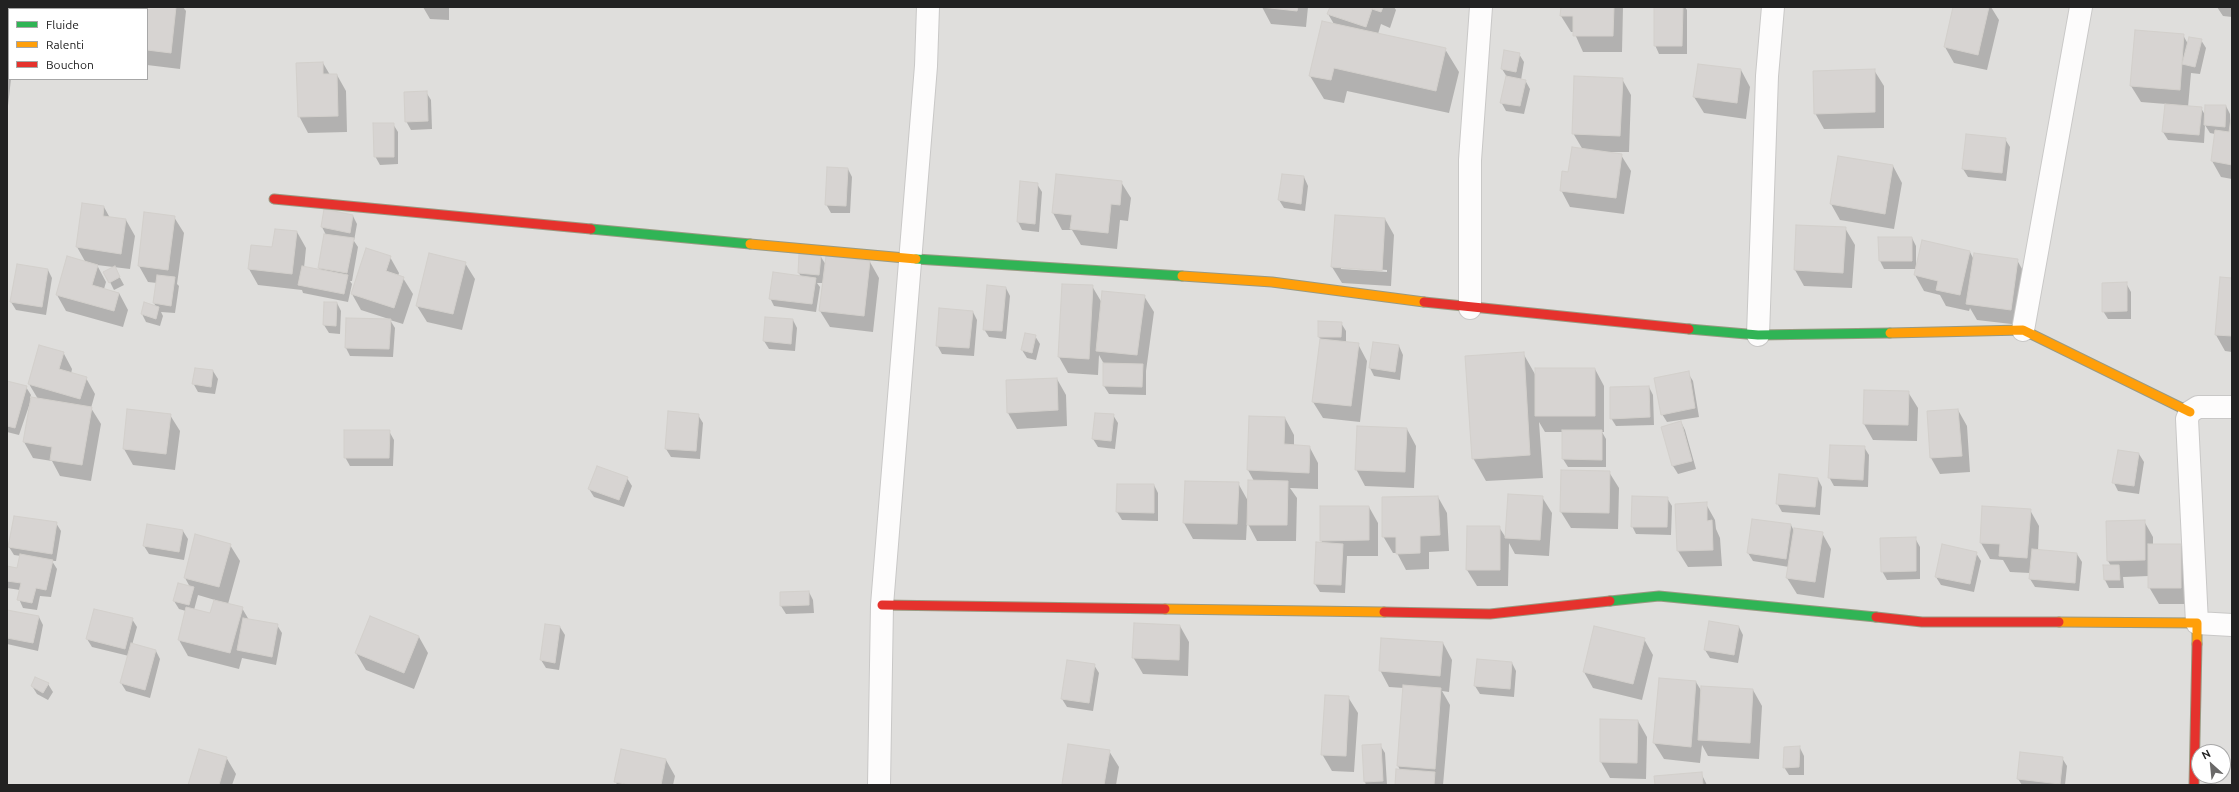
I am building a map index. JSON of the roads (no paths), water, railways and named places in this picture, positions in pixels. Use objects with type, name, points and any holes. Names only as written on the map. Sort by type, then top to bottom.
[{"type":"street","points":[[879,785],[882,605],[926,66],[928,7]]},
{"type":"street","points":[[1470,308],[1470,160],[1481,7]]},
{"type":"street","points":[[1758,336],[1767,76],[1773,7]]},
{"type":"street","points":[[2023,330],[2081,7]]},
{"type":"street","points":[[274,199],[911,260],[1272,282],[1470,308],[1758,336],[2023,330],[2190,412]]},
{"type":"street","points":[[2194,785],[2197,623],[2188,419],[2190,412],[2198,407],[2232,407]]},
{"type":"street","points":[[882,605],[1490,614],[1659,596],[1922,622],[2197,623],[2232,625]]}]
